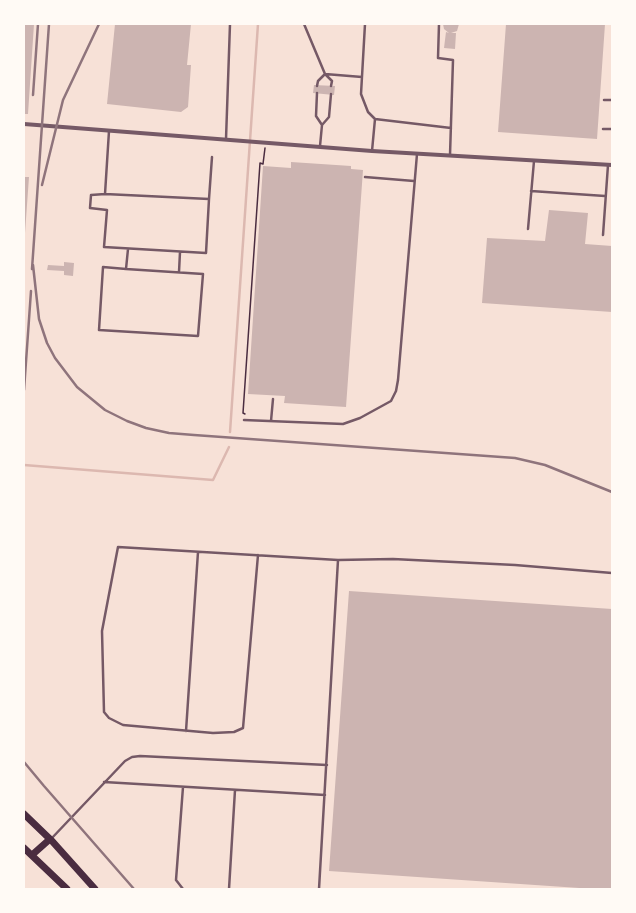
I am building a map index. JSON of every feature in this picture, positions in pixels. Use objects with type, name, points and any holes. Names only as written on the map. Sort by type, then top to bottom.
[{"type":"main road","points":[[24,814],[50,839],[95,889]]},
{"type":"main road","points":[[32,855],[50,839]]},
{"type":"main road","points":[[24,848],[67,889]]},
{"type":"street","points":[[24,124],[372,151],[610,165]]},
{"type":"lane","points":[[226,139],[230,24]]},
{"type":"lane","points":[[304,24],[325,74],[332,81],[331,86]]},
{"type":"lane","points":[[365,24],[361,94],[368,112],[375,119],[451,128]]},
{"type":"lane","points":[[438,24],[438,58],[454,60],[450,155]]},
{"type":"lane","points":[[317,86],[318,81],[325,74],[362,77]]},
{"type":"lane","points":[[317,93],[316,116],[322,125]]},
{"type":"lane","points":[[320,146],[322,125],[329,117],[331,94]]},
{"type":"lane","points":[[604,100],[612,100]]},
{"type":"lane","points":[[372,151],[375,119]]},
{"type":"lane","points":[[603,129],[612,130]]},
{"type":"lane","points":[[105,194],[109,131]]},
{"type":"lane","points":[[244,420],[343,424],[360,418],[391,401],[396,391],[398,380],[417,153]]},
{"type":"lane","points":[[209,199],[91,194],[90,208],[107,210],[104,247],[206,253],[212,157]]},
{"type":"lane","points":[[528,229],[534,160]]},
{"type":"lane","points":[[603,235],[605,196],[610,165]]},
{"type":"lane","points":[[365,177],[414,181]]},
{"type":"lane","points":[[531,191],[605,196]]},
{"type":"lane","points":[[126,269],[128,248]]},
{"type":"lane","points":[[179,272],[180,252]]},
{"type":"lane","points":[[103,267],[126,269],[203,274],[198,336],[98,330],[103,267]]},
{"type":"lane","points":[[271,421],[273,399]]},
{"type":"lane","points":[[258,555],[243,728],[234,732],[213,733],[186,731],[123,725],[109,718],[104,712],[102,631],[118,547],[198,552],[258,555],[338,560],[393,558],[515,565],[612,573]]},
{"type":"lane","points":[[186,731],[198,552]]},
{"type":"lane","points":[[319,889],[338,560]]},
{"type":"lane","points":[[50,839],[104,782],[132,756],[327,765]]},
{"type":"lane","points":[[104,782],[325,795]]},
{"type":"lane","points":[[183,787],[176,880],[183,889]]},
{"type":"lane","points":[[229,889],[235,790]]},
{"type":"path","points":[[244,420],[245,413],[243,413],[260,163],[263,164],[265,142]]},
{"type":"building","points":[[24,24],[34,24],[28,114],[24,114]]},
{"type":"building","points":[[115,24],[191,24],[187,65],[191,65],[188,107],[181,112],[107,104]]},
{"type":"building","points":[[443,24],[459,24],[457,31],[451,33],[456,33],[455,49],[444,48],[446,32],[449,33],[444,29]]},
{"type":"building","points":[[506,24],[605,24],[597,139],[498,132]]},
{"type":"building","points":[[314,85],[335,86],[334,95],[313,93]]},
{"type":"building","points":[[291,162],[351,166],[351,169],[363,170],[346,407],[284,403],[285,396],[248,394],[263,166],[291,168]]},
{"type":"building","points":[[24,177],[29,177],[25,233],[24,233]]},
{"type":"building","points":[[549,210],[588,213],[585,244],[612,246],[612,312],[482,303],[487,238],[545,241]]},
{"type":"building","points":[[64,262],[74,263],[73,276],[64,275],[64,271],[47,270],[48,265],[64,266]]},
{"type":"building","points":[[349,591],[612,609],[612,889],[329,871]]},
{"type":"waterway","points":[[230,432],[258,24]]},
{"type":"waterway","points":[[24,465],[213,480],[229,447]]},
{"type":"railway","points":[[33,95],[38,24]]},
{"type":"railway","points":[[32,269],[49,24]]},
{"type":"railway","points":[[42,185],[63,100],[99,24]]},
{"type":"railway","points":[[33,265],[39,319],[47,343],[55,358],[77,387],[105,410],[127,421],[146,428],[169,433],[515,458],[545,465],[612,492]]},
{"type":"railway","points":[[24,390],[31,291]]},
{"type":"railway","points":[[24,762],[134,889]]}]
